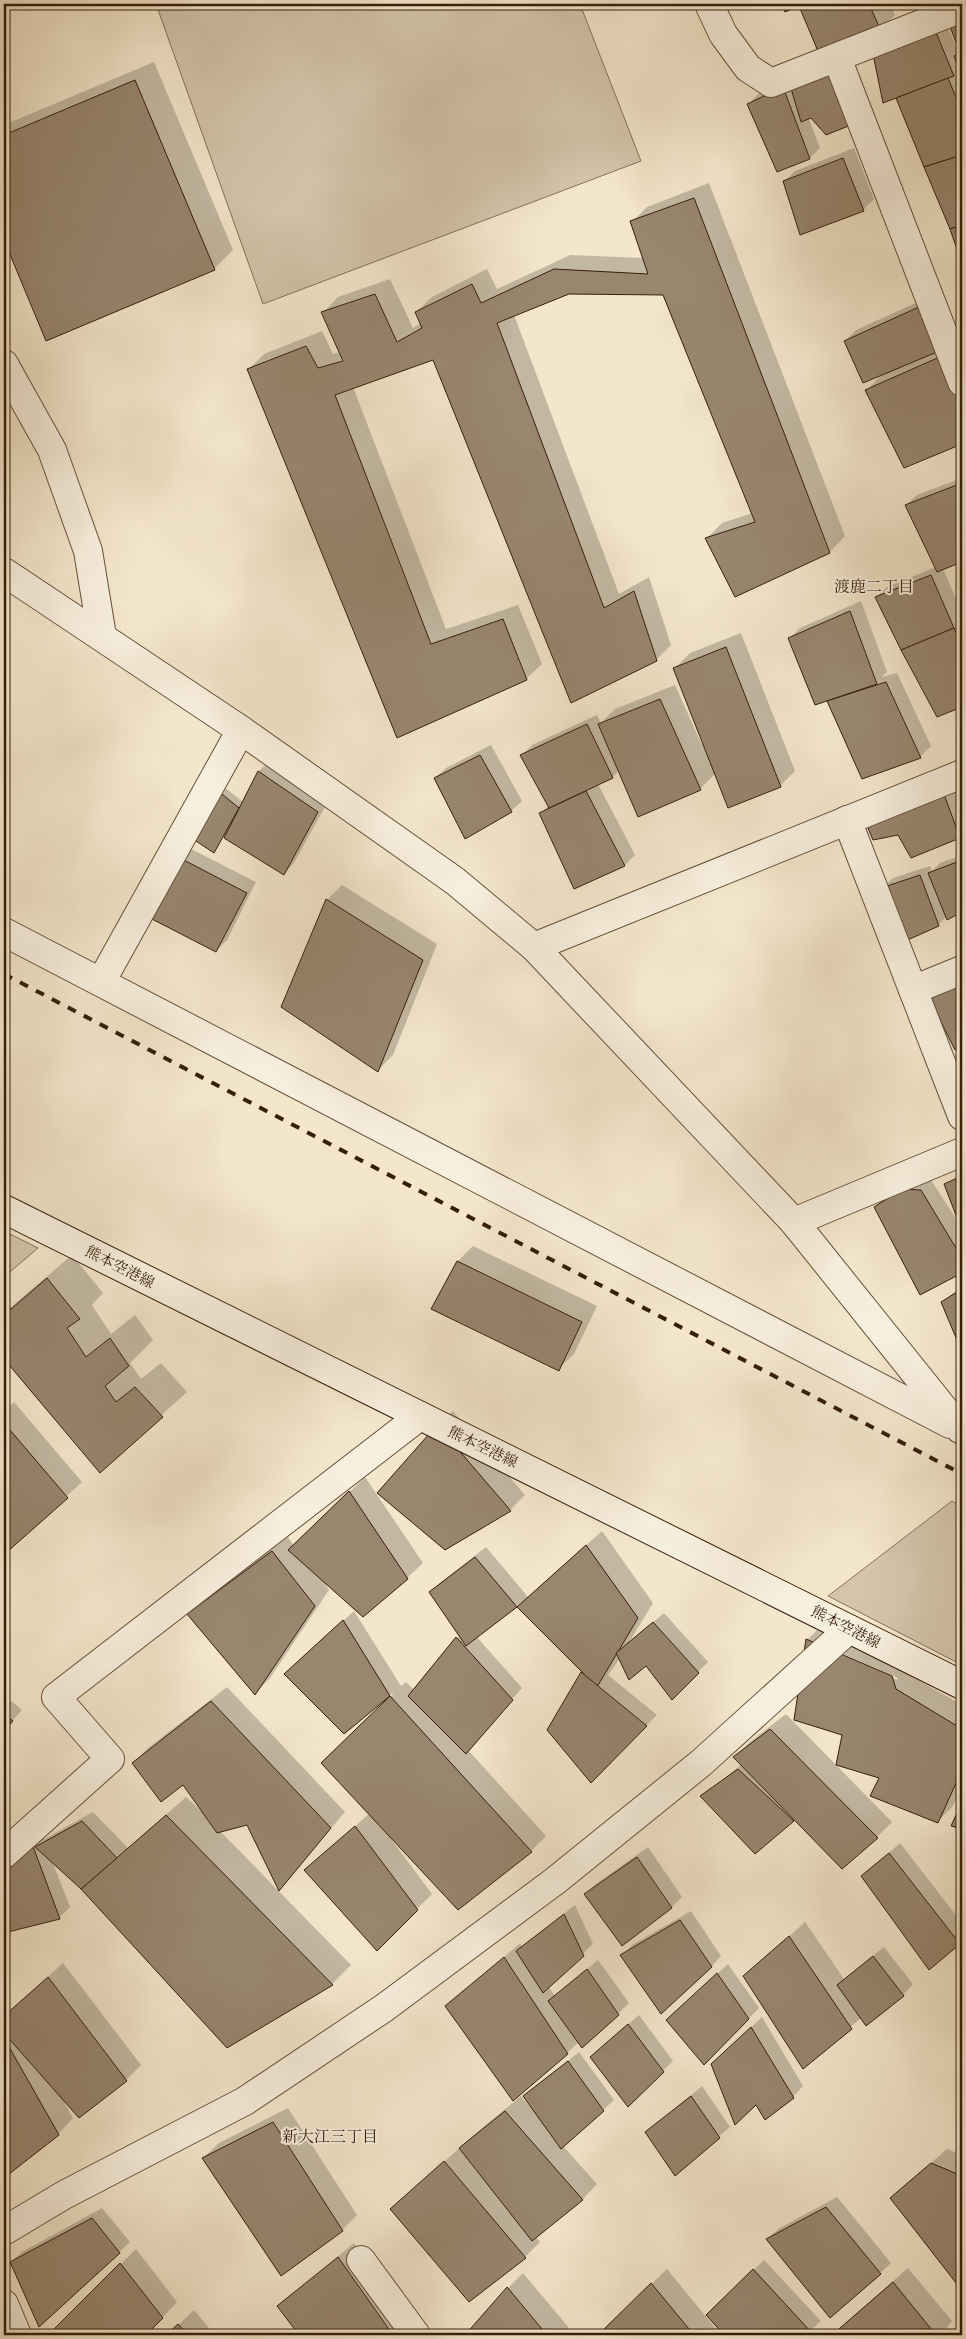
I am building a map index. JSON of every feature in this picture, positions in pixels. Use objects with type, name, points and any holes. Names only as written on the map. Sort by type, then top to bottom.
[{"type":"street","points":[[709,4],[723,34],[748,68],[771,83],[962,8]]},
{"type":"street","points":[[837,58],[962,382]]},
{"type":"street","points":[[4,364],[55,459],[88,551],[102,636]]},
{"type":"street","points":[[4,572],[241,730],[455,881],[534,947],[794,1222],[961,1430]]},
{"type":"street","points":[[102,982],[241,730]]},
{"type":"street","points":[[534,947],[962,774]]},
{"type":"street","points":[[847,820],[962,1116]]},
{"type":"street","points":[[4,932],[961,1430]]},
{"type":"street","points":[[914,990],[962,970]]},
{"type":"street","points":[[794,1222],[962,1152]]},
{"type":"street","name":"熊本空港線","points":[[4,1209],[962,1686]]},
{"type":"street","points":[[4,1854],[110,1759],[56,1697],[420,1416]]},
{"type":"street","points":[[4,2231],[64,2195],[245,2101],[384,2008],[555,1881],[702,1763],[850,1629]]},
{"type":"street","points":[[361,2260],[416,2335]]},
{"type":"street","points":[[4,2304],[17,2335]]},
{"type":"shaded area","points":[[156,4],[580,4],[641,161],[263,304]]},
{"type":"shaded area","points":[[4,1231],[38,1248],[4,1277]]},
{"type":"shaded area","points":[[952,1501],[962,1507],[962,1665],[828,1596]]},
{"type":"building","points":[[782,4],[869,4],[881,31],[820,56],[799,6],[785,12]]},
{"type":"building","points":[[962,19],[962,52],[960,53],[949,24]]},
{"type":"building","points":[[935,30],[954,76],[883,103],[873,54]]},
{"type":"building","points":[[962,52],[962,76],[954,56]]},
{"type":"building","points":[[828,71],[851,125],[826,135],[811,118],[801,122],[790,85]]},
{"type":"building","points":[[948,78],[962,112],[962,155],[924,167],[896,98]]},
{"type":"building","points":[[135,80],[215,270],[46,341],[4,240],[4,135]]},
{"type":"building","points":[[783,87],[810,159],[777,172],[747,104]]},
{"type":"building","points":[[962,155],[962,225],[950,229],[924,167]]},
{"type":"building","points":[[843,158],[864,211],[800,235],[783,181]]},
{"type":"building","points":[[694,198],[830,553],[735,597],[705,538],[755,522],[663,295],[569,294],[497,323],[604,608],[634,591],[657,661],[571,703],[433,360],[335,395],[431,644],[503,619],[527,680],[397,738],[247,369],[306,346],[318,368],[343,361],[321,312],[375,294],[397,342],[422,328],[415,312],[472,284],[481,303],[554,269],[648,274],[630,221]]},
{"type":"building","points":[[962,225],[962,264],[950,229]]},
{"type":"building","points":[[921,306],[937,352],[863,383],[844,341]]},
{"type":"building","points":[[944,355],[962,393],[962,444],[904,468],[865,390]]},
{"type":"building","points":[[962,483],[962,562],[937,572],[905,505]]},
{"type":"building","points":[[931,575],[954,628],[901,650],[875,597]]},
{"type":"building","points":[[850,611],[877,684],[815,705],[788,638]]},
{"type":"building","points":[[954,628],[962,646],[962,707],[937,717],[901,650]]},
{"type":"building","points":[[726,647],[781,787],[728,808],[673,668]]},
{"type":"building","points":[[886,682],[921,758],[862,779],[827,701]]},
{"type":"building","points":[[660,699],[701,790],[638,817],[598,724]]},
{"type":"building","points":[[587,724],[613,778],[549,808],[520,755]]},
{"type":"building","points":[[480,755],[512,812],[465,839],[434,778]]},
{"type":"building","points":[[258,771],[318,812],[284,875],[224,838]]},
{"type":"building","points":[[940,783],[960,838],[911,858],[898,835],[873,840],[862,814]]},
{"type":"building","points":[[217,790],[239,808],[214,853],[190,837]]},
{"type":"building","points":[[586,791],[625,866],[574,889],[539,813]]},
{"type":"building","points":[[180,858],[247,893],[216,952],[150,918]]},
{"type":"building","points":[[962,860],[962,912],[947,920],[928,873]]},
{"type":"building","points":[[920,875],[939,926],[903,942],[881,888]]},
{"type":"building","points":[[326,899],[423,960],[378,1072],[281,1007]]},
{"type":"building","points":[[962,972],[962,1045],[955,1050],[923,986]]},
{"type":"building","points":[[962,1176],[962,1231],[944,1184]]},
{"type":"building","points":[[903,1189],[921,1190],[962,1258],[962,1273],[920,1295],[874,1207]]},
{"type":"building","points":[[457,1261],[582,1322],[559,1371],[431,1309]]},
{"type":"building","points":[[47,1278],[80,1319],[67,1328],[86,1357],[110,1338],[129,1366],[105,1386],[116,1402],[135,1387],[163,1417],[100,1473],[4,1359],[4,1315]]},
{"type":"building","points":[[962,1289],[962,1352],[941,1302]]},
{"type":"building","points":[[4,1423],[68,1498],[7,1552],[4,1549]]},
{"type":"building","points":[[437,1425],[511,1511],[445,1550],[377,1493]]},
{"type":"building","points":[[349,1491],[408,1579],[363,1617],[288,1550]]},
{"type":"building","points":[[586,1545],[638,1618],[597,1687],[517,1607]]},
{"type":"building","points":[[272,1551],[315,1606],[255,1695],[187,1614]]},
{"type":"building","points":[[475,1557],[517,1607],[466,1646],[429,1592]]},
{"type":"building","points":[[343,1620],[390,1696],[344,1734],[284,1674]]},
{"type":"building","points":[[653,1622],[699,1673],[672,1700],[646,1666],[629,1680],[616,1653]]},
{"type":"building","points":[[456,1637],[513,1700],[466,1754],[408,1696]]},
{"type":"building","points":[[806,1639],[892,1676],[896,1689],[962,1729],[962,1770],[938,1823],[870,1796],[879,1778],[836,1765],[842,1735],[794,1720]]},
{"type":"building","points":[[581,1672],[647,1726],[591,1783],[547,1730]]},
{"type":"building","points":[[390,1696],[532,1852],[458,1910],[321,1763]]},
{"type":"building","points":[[211,1701],[331,1828],[279,1891],[247,1825],[217,1833],[183,1785],[161,1802],[132,1763]]},
{"type":"building","points":[[4,1714],[13,1721],[4,1731]]},
{"type":"building","points":[[770,1729],[878,1838],[842,1869],[733,1757]]},
{"type":"building","points":[[738,1769],[794,1821],[755,1854],[700,1796]]},
{"type":"building","points":[[962,1802],[962,1829],[951,1826]]},
{"type":"building","points":[[166,1815],[333,1985],[227,2048],[81,1889]]},
{"type":"building","points":[[82,1821],[117,1858],[81,1889],[35,1847]]},
{"type":"building","points":[[355,1826],[418,1910],[377,1951],[304,1870]]},
{"type":"building","points":[[28,1833],[60,1919],[4,1933],[4,1840]]},
{"type":"building","points":[[889,1853],[960,1944],[929,1970],[861,1876]]},
{"type":"building","points":[[637,1857],[672,1908],[622,1946],[584,1894]]},
{"type":"building","points":[[564,1914],[584,1956],[543,1993],[516,1951]]},
{"type":"building","points":[[680,1920],[712,1967],[661,2014],[620,1955]]},
{"type":"building","points":[[789,1936],[852,2029],[803,2069],[743,1976]]},
{"type":"building","points":[[873,1956],[904,1996],[866,2026],[837,1985]]},
{"type":"building","points":[[504,1957],[568,2054],[513,2101],[445,2006]]},
{"type":"building","points":[[587,1969],[619,2015],[582,2048],[548,2001]]},
{"type":"building","points":[[717,1973],[749,2019],[704,2065],[666,2020]]},
{"type":"building","points":[[48,1977],[127,2081],[79,2118],[4,2033],[4,2016]]},
{"type":"building","points":[[628,2024],[664,2072],[628,2107],[590,2057]]},
{"type":"building","points":[[751,2027],[794,2098],[765,2120],[756,2105],[735,2125],[711,2064]]},
{"type":"building","points":[[4,2038],[59,2135],[4,2178]]},
{"type":"building","points":[[568,2061],[604,2111],[561,2149],[523,2096]]},
{"type":"building","points":[[691,2096],[720,2138],[675,2176],[645,2132]]},
{"type":"building","points":[[505,2111],[583,2200],[532,2241],[459,2148]]},
{"type":"building","points":[[273,2122],[343,2231],[281,2276],[202,2158]]},
{"type":"building","points":[[444,2161],[526,2258],[469,2302],[390,2209]]},
{"type":"building","points":[[931,2163],[962,2176],[962,2285],[960,2288],[890,2198]]},
{"type":"building","points":[[826,2207],[881,2274],[830,2318],[766,2239]]},
{"type":"building","points":[[92,2218],[120,2253],[39,2327],[10,2262]]},
{"type":"building","points":[[338,2257],[393,2335],[299,2335],[277,2306]]},
{"type":"building","points":[[120,2263],[163,2318],[146,2335],[48,2335]]},
{"type":"building","points":[[753,2269],[811,2332],[808,2335],[724,2335],[706,2315]]},
{"type":"building","points":[[893,2282],[936,2335],[832,2335]]},
{"type":"building","points":[[651,2283],[694,2335],[598,2335]]},
{"type":"building","points":[[507,2287],[547,2335],[465,2335]]},
{"type":"building","points":[[178,2324],[188,2335],[166,2335]]},
{"type":"railway","points":[[4,974],[962,1474]]},
{"type":"district","name":"渡鹿二丁目","points":[[874,586]]},
{"type":"district","name":"新大江三丁目","points":[[330,2136]]}]
